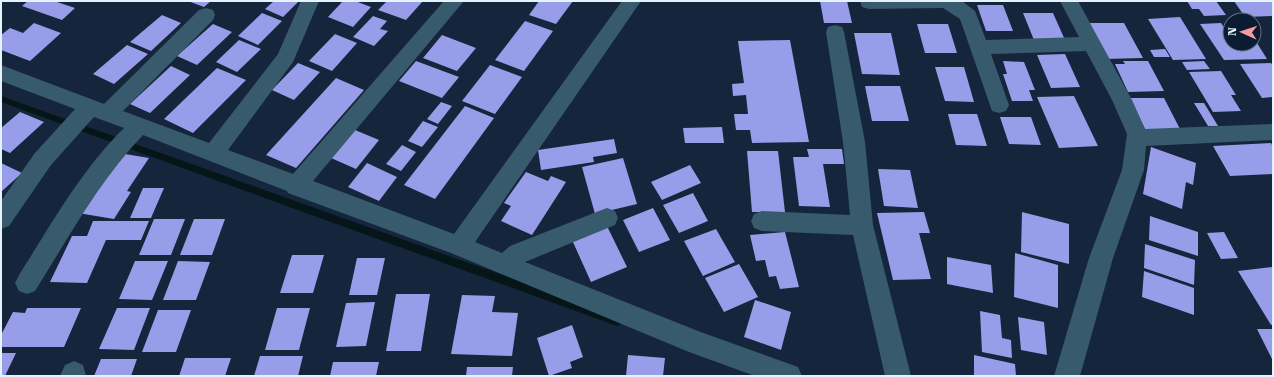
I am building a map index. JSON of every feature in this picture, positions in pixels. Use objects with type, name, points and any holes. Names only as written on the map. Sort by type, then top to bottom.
[{"type":"street","points":[[213,154],[286,57],[310,1]]},
{"type":"street","points":[[296,186],[455,1]]},
{"type":"street","points":[[459,246],[632,1]]},
{"type":"street","points":[[1067,376],[1101,258],[1133,170],[1136,138],[1133,124],[1122,100],[1069,1]]},
{"type":"street","points":[[869,2],[944,2],[953,4],[968,16],[999,105]]},
{"type":"street","points":[[1,219],[43,159],[206,15]]},
{"type":"street","points":[[835,32],[854,142],[862,225],[898,376]]},
{"type":"street","points":[[980,47],[1092,44]]},
{"type":"street","points":[[1,74],[506,264],[698,343],[789,376]]},
{"type":"street","points":[[27,283],[97,173],[114,151],[138,126]]},
{"type":"street","points":[[1136,138],[1273,132]]},
{"type":"street","points":[[506,264],[518,253],[607,218]]},
{"type":"street","points":[[762,221],[862,225]]},
{"type":"building","points":[[28,1],[54,1],[75,8],[62,20],[22,6]]},
{"type":"building","points":[[188,1],[211,1],[204,7]]},
{"type":"building","points":[[274,1],[299,1],[283,17],[265,9]]},
{"type":"building","points":[[343,1],[355,1],[371,7],[353,27],[328,17]]},
{"type":"building","points":[[387,1],[423,1],[406,20],[378,10]]},
{"type":"building","points":[[539,1],[573,1],[556,24],[529,15]]},
{"type":"building","points":[[820,1],[847,1],[852,23],[824,23]]},
{"type":"building","points":[[1187,1],[1216,1],[1224,12],[1222,12],[1222,15],[1204,16],[1199,9],[1192,9]]},
{"type":"building","points":[[1234,1],[1273,1],[1273,16],[1262,16],[1262,12],[1242,12]]},
{"type":"building","points":[[977,5],[1003,5],[1013,31],[986,31]]},
{"type":"building","points":[[262,13],[282,21],[258,45],[238,36]]},
{"type":"building","points":[[1023,13],[1053,13],[1065,40],[1034,40]]},
{"type":"building","points":[[162,15],[181,23],[151,51],[130,42]]},
{"type":"building","points":[[373,16],[387,21],[380,29],[388,31],[374,46],[353,37]]},
{"type":"building","points":[[1180,17],[1206,59],[1173,60],[1148,19]]},
{"type":"building","points":[[525,21],[553,31],[524,71],[495,60]]},
{"type":"building","points":[[34,23],[61,33],[30,61],[1,50],[1,35],[10,28],[23,33]]},
{"type":"building","points":[[1086,23],[1124,23],[1143,58],[1104,59]]},
{"type":"building","points":[[1221,23],[1222,52],[1262,51],[1267,59],[1224,60],[1200,24]]},
{"type":"building","points":[[213,24],[232,32],[197,65],[177,56]]},
{"type":"building","points":[[917,24],[948,24],[957,53],[925,53]]},
{"type":"building","points":[[854,33],[891,33],[900,75],[862,74]]},
{"type":"building","points":[[335,34],[357,43],[332,71],[309,61]]},
{"type":"building","points":[[442,35],[476,48],[457,71],[423,58]]},
{"type":"building","points":[[239,40],[261,49],[237,72],[216,62]]},
{"type":"building","points":[[790,40],[809,142],[752,143],[750,130],[736,130],[734,114],[748,114],[746,95],[733,96],[732,84],[744,83],[738,41]]},
{"type":"building","points":[[127,45],[148,54],[114,84],[93,74]]},
{"type":"building","points":[[1165,49],[1170,57],[1154,57],[1150,50]]},
{"type":"building","points":[[1065,54],[1080,87],[1051,88],[1037,55]]},
{"type":"building","points":[[416,61],[459,77],[442,98],[399,81]]},
{"type":"building","points":[[1003,61],[1024,62],[1035,90],[1029,90],[1033,101],[1012,101],[1003,74],[1007,74]]},
{"type":"building","points":[[1123,61],[1148,61],[1164,91],[1128,92],[1115,64],[1125,64]]},
{"type":"building","points":[[1204,61],[1210,69],[1187,70],[1182,62]]},
{"type":"building","points":[[298,63],[320,72],[294,100],[272,90]]},
{"type":"building","points":[[1271,63],[1273,66],[1273,97],[1262,98],[1240,64]]},
{"type":"building","points":[[490,65],[522,77],[495,114],[462,101]]},
{"type":"building","points":[[171,66],[190,75],[150,113],[130,104]]},
{"type":"building","points":[[935,67],[964,67],[974,102],[945,101]]},
{"type":"building","points":[[217,68],[246,80],[193,133],[164,119]]},
{"type":"building","points":[[1221,71],[1236,95],[1231,95],[1241,111],[1213,112],[1189,72]]},
{"type":"building","points":[[336,78],[364,90],[296,168],[266,155]]},
{"type":"building","points":[[865,86],[900,86],[909,121],[872,121]]},
{"type":"building","points":[[1074,96],[1098,146],[1059,148],[1037,97]]},
{"type":"building","points":[[1130,98],[1164,98],[1180,129],[1145,129]]},
{"type":"building","points":[[441,102],[452,106],[438,124],[427,119]]},
{"type":"building","points":[[1194,103],[1204,103],[1218,126],[1208,126]]},
{"type":"building","points":[[465,106],[494,118],[435,199],[404,185]]},
{"type":"building","points":[[20,112],[44,122],[10,153],[1,149],[1,128]]},
{"type":"building","points":[[948,114],[977,114],[987,146],[956,145]]},
{"type":"building","points":[[1000,117],[1031,117],[1041,145],[1009,144]]},
{"type":"building","points":[[423,121],[438,127],[422,147],[408,141]]},
{"type":"building","points":[[722,127],[724,143],[685,143],[683,128]]},
{"type":"building","points":[[355,130],[379,140],[356,169],[331,158]]},
{"type":"building","points":[[614,139],[617,153],[593,157],[594,162],[541,170],[538,150]]},
{"type":"building","points":[[1271,143],[1273,147],[1273,174],[1230,176],[1213,146]]},
{"type":"building","points":[[402,145],[416,152],[401,171],[386,164]]},
{"type":"building","points":[[1151,147],[1196,163],[1193,185],[1186,182],[1182,209],[1143,194]]},
{"type":"building","points":[[807,149],[842,149],[844,164],[823,164],[830,207],[799,206],[793,157],[809,157]]},
{"type":"building","points":[[747,151],[778,151],[785,212],[752,212]]},
{"type":"building","points":[[119,153],[149,158],[127,191],[131,192],[114,219],[78,213]]},
{"type":"building","points":[[623,158],[637,204],[595,214],[582,167]]},
{"type":"building","points":[[1,163],[22,173],[1,192]]},
{"type":"building","points":[[367,163],[397,177],[379,201],[348,187]]},
{"type":"building","points":[[690,165],[701,183],[662,200],[651,182]]},
{"type":"building","points":[[878,169],[910,170],[918,208],[884,206]]},
{"type":"building","points":[[526,172],[548,181],[551,176],[566,182],[532,235],[501,221],[511,206],[504,203]]},
{"type":"building","points":[[143,188],[164,188],[151,218],[130,218]]},
{"type":"building","points":[[693,193],[708,221],[679,233],[663,205]]},
{"type":"building","points":[[653,208],[670,240],[639,252],[623,220]]},
{"type":"building","points":[[924,212],[930,233],[919,233],[931,279],[893,280],[877,213]]},
{"type":"building","points":[[1022,212],[1069,224],[1069,264],[1021,252]]},
{"type":"building","points":[[1150,216],[1198,232],[1198,256],[1149,240]]},
{"type":"building","points":[[154,219],[185,219],[171,255],[139,255]]},
{"type":"building","points":[[194,219],[225,219],[212,255],[180,255]]},
{"type":"building","points":[[93,221],[149,221],[141,240],[106,240],[87,283],[50,282],[72,236],[87,236]]},
{"type":"building","points":[[607,226],[627,267],[591,282],[572,240]]},
{"type":"building","points":[[716,229],[735,262],[703,276],[684,241]]},
{"type":"building","points":[[785,232],[799,287],[780,289],[776,276],[769,277],[765,260],[756,261],[750,235]]},
{"type":"building","points":[[1224,232],[1238,258],[1221,259],[1207,233]]},
{"type":"building","points":[[1145,244],[1195,260],[1194,285],[1144,268]]},
{"type":"building","points":[[1015,253],[1058,265],[1058,308],[1014,297]]},
{"type":"building","points":[[292,255],[324,255],[313,293],[280,293]]},
{"type":"building","points":[[947,257],[991,265],[993,293],[947,284]]},
{"type":"building","points":[[357,258],[385,258],[377,295],[349,295]]},
{"type":"building","points":[[135,261],[168,261],[152,300],[119,299]]},
{"type":"building","points":[[178,261],[210,262],[196,300],[163,300]]},
{"type":"building","points":[[739,264],[758,297],[724,312],[705,278]]},
{"type":"building","points":[[1273,267],[1273,324],[1271,325],[1238,271]]},
{"type":"building","points":[[1144,271],[1194,288],[1194,315],[1142,297]]},
{"type":"building","points":[[396,294],[430,294],[421,351],[386,351]]},
{"type":"building","points":[[462,295],[495,296],[492,312],[518,313],[512,356],[451,354]]},
{"type":"building","points":[[755,300],[791,312],[781,350],[744,337]]},
{"type":"building","points":[[375,302],[366,346],[336,347],[346,303]]},
{"type":"building","points":[[27,308],[81,308],[64,347],[1,347],[1,335],[13,312],[25,313]]},
{"type":"building","points":[[117,308],[150,308],[134,350],[99,349]]},
{"type":"building","points":[[277,308],[310,308],[299,350],[265,350]]},
{"type":"building","points":[[158,310],[191,310],[176,352],[142,352]]},
{"type":"building","points":[[980,311],[1000,315],[1002,338],[1011,340],[1012,358],[982,352]]},
{"type":"building","points":[[1018,317],[1044,322],[1047,355],[1021,350]]},
{"type":"building","points":[[572,325],[583,357],[570,362],[572,368],[549,376],[537,338]]},
{"type":"building","points":[[1257,329],[1273,329],[1273,361]]},
{"type":"building","points":[[1,353],[16,353],[5,376],[1,376]]},
{"type":"building","points":[[628,355],[665,358],[663,376],[626,376]]},
{"type":"building","points":[[974,355],[1015,364],[1016,376],[974,376]]},
{"type":"building","points":[[260,356],[303,356],[298,376],[254,376]]},
{"type":"building","points":[[185,358],[231,358],[225,376],[179,376]]},
{"type":"building","points":[[101,359],[137,359],[131,376],[94,376]]},
{"type":"building","points":[[333,362],[379,362],[376,376],[330,376]]},
{"type":"building","points":[[467,367],[513,367],[512,376],[466,376]]},
{"type":"waterway","points":[[1,99],[617,321]]}]
